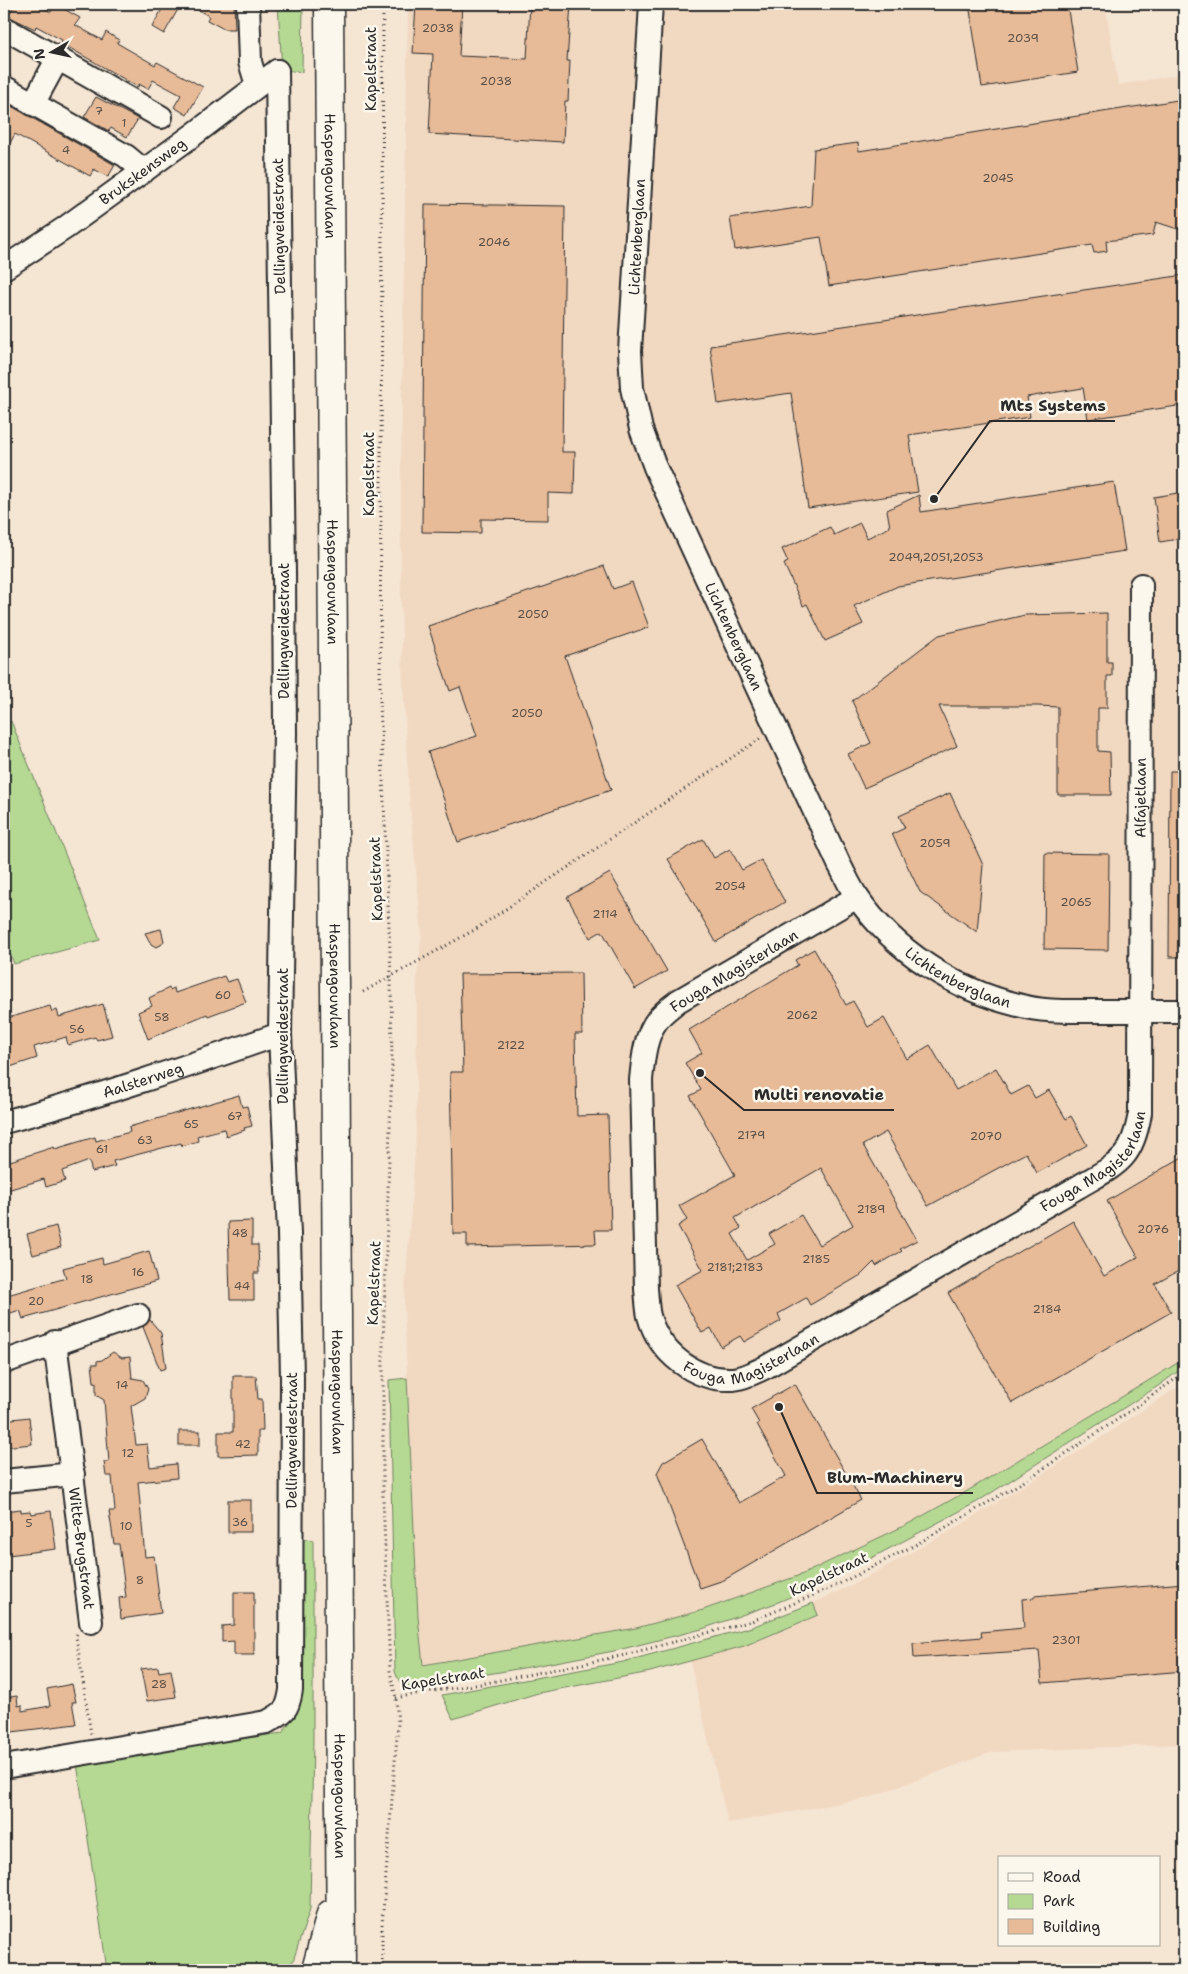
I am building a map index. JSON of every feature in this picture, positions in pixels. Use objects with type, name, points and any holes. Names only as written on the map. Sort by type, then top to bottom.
[{"type":"main road","name":"Haspengouwlaan","points":[[329,4],[341,1970]]},
{"type":"main road","points":[[316,1970],[340,1876]]},
{"type":"street","points":[[248,4],[250,62],[257,85]]},
{"type":"street","name":"Lichtenberglaan","points":[[651,4],[630,350],[632,388],[641,429],[655,467],[838,864],[857,897],[885,930],[922,962],[951,980],[1018,1006],[1054,1011],[1184,1011]]},
{"type":"street","points":[[4,28],[160,117]]},
{"type":"street","points":[[33,104],[58,58]]},
{"type":"street","name":"Brukskensweg","points":[[4,268],[66,228],[194,135],[277,71]]},
{"type":"street","name":"Dellingweidestraat","points":[[4,1767],[267,1722],[284,1713],[289,1706],[291,1690],[292,1367],[289,1234],[280,1034],[284,590],[277,71]]},
{"type":"street","points":[[4,87],[126,156],[144,171]]},
{"type":"street","name":"Alfajetlaan","points":[[1141,585],[1141,1011]]},
{"type":"street","name":"Fouga Magisterlaan","points":[[857,897],[678,1001],[658,1019],[649,1036],[644,1054],[641,1080],[646,1289],[649,1317],[662,1343],[677,1360],[694,1371],[713,1377],[734,1379],[750,1375],[1078,1187],[1119,1161],[1128,1152],[1137,1129],[1140,1113],[1141,1011]]},
{"type":"street","name":"Aalsterweg","points":[[4,1122],[122,1088],[280,1034]]},
{"type":"street","points":[[4,1362],[55,1342],[138,1315]]},
{"type":"street","name":"Witte-Brugstraat","points":[[55,1342],[91,1622]]},
{"type":"street","name":"Witte-Brugstraat","points":[[4,1481],[73,1474]]},
{"type":"path","name":"Kapelstraat","points":[[382,4],[380,702],[391,977],[392,1064],[383,1346],[383,1497],[390,1672],[396,1698],[482,1684],[621,1656],[752,1621],[833,1586],[917,1544],[1023,1482],[1184,1373]]},
{"type":"path","points":[[363,992],[476,929],[776,728]]},
{"type":"path","points":[[91,1622],[76,1636],[94,1752]]},
{"type":"path","points":[[382,1970],[382,1925],[398,1723],[396,1698]]},
{"type":"shaded area","points":[[408,4],[1105,4],[1118,85],[1184,74],[1184,1359],[969,1490],[908,1524],[803,1574],[703,1610],[636,1628],[422,1665],[418,1617],[404,1305],[416,1140],[417,978],[422,934],[409,794],[401,595],[401,465]]},
{"type":"shaded area","points":[[1184,1383],[1184,1744],[992,1752],[868,1798],[728,1823],[690,1661],[744,1646],[818,1616],[813,1603],[852,1585],[956,1528]]},
{"type":"green space","points":[[278,4],[303,4],[302,72],[282,70]]},
{"type":"green space","points":[[11,721],[100,940],[14,964],[11,955],[4,956],[4,726]]},
{"type":"green space","points":[[1184,1359],[1184,1367],[1158,1386],[977,1502],[830,1580],[776,1603],[702,1629],[614,1651],[410,1687],[400,1682],[397,1677],[395,1671],[389,1380],[407,1378],[418,1617],[423,1665],[636,1628],[703,1610],[803,1574],[908,1524],[969,1490]]},
{"type":"green space","points":[[301,1538],[313,1540],[313,1740],[310,1909],[290,1970],[107,1970],[77,1763],[282,1733],[291,1721],[299,1698]]},
{"type":"green space","points":[[813,1603],[818,1615],[744,1646],[650,1672],[538,1693],[453,1719],[442,1695],[623,1662],[752,1627]]},
{"type":"building","points":[[15,4],[37,4],[51,12],[55,4],[80,18],[75,25],[102,40],[106,32],[119,40],[117,43],[155,65],[157,62],[203,87],[187,115],[174,107],[181,95],[153,80],[148,89],[139,84],[138,87],[61,43],[62,40],[36,26],[35,29],[8,16]]},
{"type":"building","points":[[165,4],[181,4],[164,34],[152,27]]},
{"type":"building","points":[[187,4],[234,4],[235,29],[224,29],[207,20],[209,16]]},
{"type":"building","points":[[416,4],[462,4],[459,56],[527,59],[530,4],[571,4],[567,61],[570,61],[568,101],[565,101],[563,142],[429,134],[433,54],[413,53]]},
{"type":"building","points":[[969,4],[1067,4],[1078,72],[982,87]]},
{"type":"building","points":[[96,97],[138,119],[127,137],[111,128],[109,131],[84,117]]},
{"type":"building","points":[[1184,99],[1184,231],[1156,222],[1153,235],[1106,241],[1107,251],[1094,253],[1092,245],[829,286],[821,237],[735,250],[730,218],[811,206],[814,149],[858,143],[859,151]]},
{"type":"building","points":[[4,102],[115,165],[108,177],[94,169],[90,176],[15,134],[4,154]]},
{"type":"building","points":[[425,204],[565,206],[562,452],[575,452],[574,494],[548,493],[548,520],[481,519],[481,533],[422,532]]},
{"type":"building","points":[[1184,275],[1184,405],[1088,419],[1083,388],[1027,397],[1030,417],[909,435],[918,492],[808,508],[791,393],[718,404],[710,346]]},
{"type":"building","points":[[1114,482],[1125,551],[898,586],[854,606],[863,624],[825,641],[807,604],[803,606],[784,564],[788,562],[782,549],[830,527],[834,535],[860,523],[867,538],[890,527],[887,510],[919,495],[921,512]]},
{"type":"building","points":[[1184,492],[1184,538],[1160,542],[1154,497]]},
{"type":"building","points":[[604,566],[613,589],[632,582],[649,627],[565,656],[611,790],[458,842],[428,752],[477,736],[460,687],[450,691],[428,626]]},
{"type":"building","points":[[1107,613],[1107,662],[1112,662],[1112,676],[1107,676],[1107,708],[1098,708],[1098,751],[1110,752],[1111,795],[1058,795],[1058,707],[1038,706],[939,706],[957,746],[864,788],[848,754],[871,743],[852,701],[939,635],[1025,615]]},
{"type":"building","points":[[1170,771],[1184,771],[1184,957],[1169,957]]},
{"type":"building","points":[[950,793],[983,865],[977,932],[920,892],[892,834],[905,828],[899,816]]},
{"type":"building","points":[[703,839],[714,858],[730,849],[742,870],[761,860],[785,902],[716,942],[668,859]]},
{"type":"building","points":[[1045,853],[1109,854],[1108,950],[1044,949]]},
{"type":"building","points":[[610,873],[667,971],[635,989],[602,931],[590,938],[567,897]]},
{"type":"building","points":[[161,929],[164,941],[156,947],[151,944],[145,933]]},
{"type":"building","points":[[814,949],[846,1005],[853,1001],[868,1027],[884,1018],[907,1059],[930,1045],[956,1090],[996,1068],[1011,1095],[1028,1086],[1035,1098],[1049,1090],[1066,1119],[1071,1116],[1087,1145],[1037,1173],[1026,1153],[928,1206],[886,1132],[863,1145],[917,1240],[900,1249],[902,1251],[876,1266],[874,1262],[861,1275],[810,1305],[806,1298],[778,1314],[781,1321],[744,1342],[740,1336],[721,1347],[711,1328],[702,1333],[675,1285],[703,1270],[678,1226],[687,1220],[679,1206],[735,1175],[690,1096],[701,1090],[685,1063],[702,1053],[689,1030],[798,965],[795,960]],"holes":[[[821,1168],[853,1225],[819,1245],[801,1215],[769,1234],[775,1244],[747,1260],[732,1234],[741,1228],[735,1218]]]},
{"type":"building","points":[[581,973],[582,1034],[575,1034],[577,1116],[608,1115],[611,1230],[595,1230],[596,1244],[467,1247],[467,1234],[453,1234],[450,1072],[463,1072],[460,974]]},
{"type":"building","points":[[224,976],[227,982],[237,979],[246,1002],[208,1016],[207,1014],[148,1039],[138,1012],[152,1006],[149,998],[169,988],[170,990],[174,988],[175,993]]},
{"type":"building","points":[[103,1004],[112,1036],[97,1040],[95,1037],[68,1045],[66,1037],[34,1047],[37,1058],[4,1069],[4,1019],[50,1006],[52,1012],[57,1010],[59,1017]]},
{"type":"building","points":[[239,1095],[242,1107],[247,1106],[252,1126],[244,1128],[245,1130],[226,1136],[224,1129],[197,1136],[198,1141],[182,1146],[181,1143],[113,1161],[115,1166],[92,1172],[89,1161],[62,1171],[65,1181],[46,1187],[44,1179],[4,1191],[4,1163],[54,1147],[55,1149],[95,1137],[96,1141],[130,1132],[129,1127]]},
{"type":"building","points":[[1184,1156],[1184,1268],[1155,1284],[1171,1312],[1012,1403],[948,1293],[1073,1221],[1104,1276],[1138,1257],[1107,1201]]},
{"type":"building","points":[[252,1221],[252,1245],[258,1245],[259,1273],[254,1273],[254,1300],[230,1300],[228,1222]]},
{"type":"building","points":[[56,1226],[61,1247],[33,1255],[27,1234]]},
{"type":"building","points":[[149,1251],[157,1281],[23,1319],[20,1310],[4,1315],[4,1296],[66,1278],[63,1268],[102,1258],[103,1264]]},
{"type":"building","points":[[150,1320],[161,1333],[166,1368],[160,1370],[143,1327]]},
{"type":"building","points":[[113,1352],[122,1358],[130,1357],[132,1378],[143,1380],[148,1389],[145,1398],[131,1406],[136,1445],[147,1444],[150,1467],[176,1464],[177,1478],[138,1482],[145,1557],[154,1556],[161,1613],[121,1619],[119,1598],[126,1597],[119,1544],[114,1544],[109,1511],[115,1511],[112,1476],[106,1476],[104,1462],[109,1462],[104,1400],[96,1395],[96,1382],[94,1382],[92,1364],[97,1364],[97,1361],[102,1360]]},
{"type":"building","points":[[233,1376],[256,1376],[258,1399],[262,1399],[263,1431],[258,1431],[258,1455],[218,1456],[218,1432],[233,1432]]},
{"type":"building","points":[[795,1384],[861,1500],[724,1580],[700,1588],[657,1473],[663,1462],[702,1439],[739,1503],[786,1476],[757,1424],[759,1423],[751,1409]]},
{"type":"building","points":[[29,1417],[32,1444],[4,1447],[4,1420]]},
{"type":"building","points":[[179,1431],[200,1431],[200,1445],[179,1445]]},
{"type":"building","points":[[228,1500],[251,1500],[251,1532],[228,1532]]},
{"type":"building","points":[[21,1509],[21,1512],[30,1511],[31,1514],[51,1511],[56,1549],[8,1555],[4,1511]]},
{"type":"building","points":[[1184,1583],[1184,1671],[1042,1683],[1039,1650],[914,1658],[913,1643],[982,1637],[981,1632],[1024,1628],[1022,1599],[1034,1598],[1034,1596]]},
{"type":"building","points":[[234,1592],[254,1592],[254,1655],[234,1655],[234,1641],[222,1642],[222,1626],[234,1625]]},
{"type":"building","points":[[158,1667],[159,1672],[171,1670],[176,1697],[147,1701],[141,1669]]},
{"type":"building","points":[[72,1684],[76,1702],[72,1702],[76,1724],[4,1733],[4,1698],[17,1696],[18,1706],[22,1705],[22,1711],[50,1706],[47,1689]]},
{"type":"place","name":"Mts Systems","points":[[934,499]]},
{"type":"place","name":"Multi renovatie","points":[[700,1073]]},
{"type":"place","name":"Blum-Machinery","points":[[779,1407]]}]
